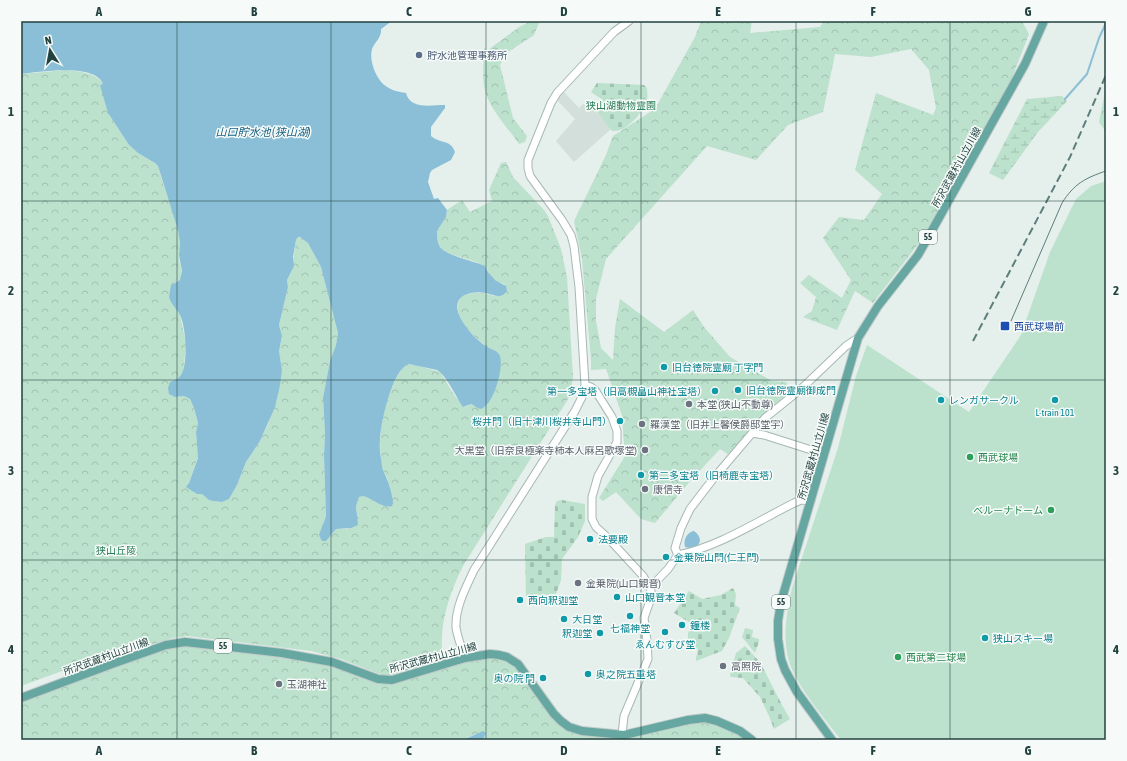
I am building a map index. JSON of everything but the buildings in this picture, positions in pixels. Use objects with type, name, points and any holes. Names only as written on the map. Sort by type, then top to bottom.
[{"type":"main road","name":"所沢武蔵村山立川線","points":[[832,740],[796,692],[790,681],[781,659],[778,639],[778,621],[781,602],[858,338],[878,306],[918,255],[934,228],[1025,64],[1044,21]]},
{"type":"main road","name":"所沢武蔵村山立川線","points":[[21,698],[160,647],[185,642],[282,653],[332,662],[378,679],[392,680],[465,658],[490,654],[507,658],[518,664],[554,714],[569,727],[582,731],[622,735],[688,720],[705,718],[717,720],[740,731],[752,740]]},
{"type":"street","points":[[465,658],[456,627],[460,607],[474,570],[575,411],[582,397],[585,385],[578,271],[574,246],[566,226],[530,176],[528,164],[530,154],[549,108],[557,93],[614,32],[629,21]]},
{"type":"street","points":[[678,555],[675,548],[681,528],[690,509],[712,479],[765,418],[801,389],[846,346],[858,338]]},
{"type":"street","points":[[585,385],[591,387],[598,394],[612,417],[618,436],[617,442],[600,471],[596,482],[592,505],[593,523],[648,582],[652,595],[644,618],[648,659],[624,716],[622,735]]},
{"type":"street","points":[[752,434],[764,435],[824,454]]},
{"type":"street","points":[[650,588],[668,569],[678,555],[695,551],[720,541],[794,502],[801,500],[811,501]]},
{"type":"shaded area","points":[[563,91],[579,108],[583,104],[596,111],[611,129],[574,162],[556,141],[575,119],[557,100]]},
{"type":"green space","points":[[531,21],[540,21],[534,35],[508,52],[500,65],[513,118],[527,136],[525,142],[519,144],[497,114],[484,89],[484,48],[488,50],[519,27]]},
{"type":"green space","points":[[701,21],[752,21],[750,33],[820,27],[824,21],[1022,21],[1029,34],[1010,83],[925,235],[873,303],[855,291],[837,330],[803,317],[812,311],[816,297],[800,283],[809,275],[842,298],[851,280],[823,238],[839,217],[864,220],[882,194],[855,170],[876,93],[933,115],[936,108],[929,70],[911,49],[871,57],[835,54],[823,112],[788,125],[756,160],[707,146],[606,259],[596,299],[596,321],[601,348],[613,360],[615,328],[620,299],[664,332],[693,310],[704,327],[730,357],[772,381],[786,382],[792,390],[774,405],[728,454],[720,449],[692,479],[655,523],[641,519],[616,492],[603,501],[599,498],[627,453],[624,444],[622,415],[606,369],[591,370],[582,259],[574,221],[606,155],[613,136],[655,109],[695,37]]},
{"type":"green space","name":"狭山丘陵","points":[[67,70],[91,75],[103,83],[101,85],[108,113],[129,145],[138,153],[158,166],[174,214],[179,233],[179,259],[182,274],[180,280],[173,283],[186,343],[182,374],[170,382],[175,397],[184,396],[190,399],[194,408],[198,423],[196,432],[198,457],[189,483],[197,494],[202,494],[209,500],[222,502],[229,499],[237,485],[246,462],[260,441],[269,422],[282,370],[279,351],[282,336],[279,325],[288,287],[287,280],[292,270],[296,240],[298,237],[303,238],[308,243],[321,267],[338,333],[336,345],[330,361],[323,398],[326,516],[323,524],[326,541],[336,529],[348,529],[357,512],[356,506],[359,497],[368,497],[382,505],[391,493],[388,480],[382,468],[380,455],[381,428],[387,401],[398,376],[405,365],[412,364],[440,372],[455,396],[465,407],[471,404],[480,409],[497,383],[500,364],[499,356],[496,352],[479,341],[468,330],[460,317],[458,304],[461,297],[473,293],[482,293],[494,296],[505,284],[493,279],[487,268],[480,264],[452,254],[440,247],[437,231],[446,217],[447,210],[462,200],[470,212],[492,201],[489,190],[501,163],[506,162],[513,177],[548,216],[561,249],[567,277],[573,377],[570,396],[463,566],[450,596],[444,618],[442,650],[425,666],[391,675],[382,675],[341,659],[311,651],[187,636],[152,644],[144,641],[21,686],[21,74]]},
{"type":"green space","name":"狭山湖動物霊園","points":[[597,83],[644,85],[647,88],[647,100],[638,116],[627,126],[616,131],[611,130],[595,109],[603,100],[591,92]]},
{"type":"green space","points":[[1106,86],[1106,132],[1099,122]]},
{"type":"green space","points":[[1062,96],[1067,101],[1038,132],[1003,180],[989,173],[1027,99]]},
{"type":"green space","name":"西武球場","points":[[1106,181],[1106,740],[841,740],[804,691],[792,670],[787,652],[786,624],[792,588],[838,448],[856,376],[867,345],[969,412],[1021,335],[1050,252],[1076,199],[1091,186]]},
{"type":"green space","points":[[562,500],[585,504],[585,521],[578,537],[562,559],[561,580],[556,594],[526,596],[525,544],[546,537],[554,537],[555,505],[557,501]]},
{"type":"green space","points":[[733,588],[736,594],[735,605],[740,608],[729,638],[722,651],[696,661],[698,649],[688,642],[688,633],[694,625],[674,613],[689,591],[702,599],[721,595]]},
{"type":"green space","points":[[745,628],[753,630],[752,637],[759,639],[755,653],[742,637]]},
{"type":"green space","points":[[185,642],[282,653],[392,680],[465,658],[507,657],[569,727],[622,735],[705,718],[752,740],[483,740],[485,737],[473,735],[463,740],[21,740],[21,698]]},
{"type":"green space","points":[[745,646],[760,662],[790,719],[774,729],[760,697],[743,678],[731,677],[730,675],[736,653]]},
{"type":"water","name":"山口貯水池 (狭山湖)","points":[[21,21],[392,21],[381,29],[379,37],[372,49],[371,58],[375,72],[383,84],[394,90],[406,93],[412,102],[428,106],[445,105],[445,108],[431,127],[431,136],[451,145],[455,152],[451,160],[432,170],[428,182],[434,199],[438,198],[447,210],[446,217],[437,231],[439,245],[448,253],[485,266],[495,280],[506,286],[507,291],[505,294],[500,296],[482,292],[470,293],[462,297],[458,302],[457,308],[466,327],[481,343],[498,353],[501,358],[500,372],[494,394],[483,408],[480,409],[471,404],[463,407],[448,382],[437,370],[409,364],[403,368],[397,376],[388,398],[382,423],[380,444],[382,467],[391,490],[392,506],[388,507],[381,505],[367,497],[359,497],[356,506],[358,525],[351,528],[336,529],[326,541],[322,541],[319,535],[326,516],[323,398],[330,361],[336,345],[338,333],[321,267],[308,243],[300,237],[296,240],[293,257],[294,266],[287,280],[288,287],[279,325],[282,336],[279,351],[282,370],[280,385],[275,407],[260,441],[246,462],[237,485],[229,499],[222,502],[209,500],[202,494],[197,494],[186,487],[189,483],[198,458],[196,432],[198,423],[190,399],[184,396],[175,397],[169,394],[168,388],[170,382],[178,378],[182,373],[185,361],[186,344],[182,320],[169,297],[171,285],[180,280],[182,271],[179,255],[180,243],[178,230],[158,166],[138,153],[129,145],[108,113],[100,85],[103,84],[98,77],[89,73],[66,70],[21,74]]},
{"type":"water","points":[[694,531],[698,534],[700,541],[699,544],[694,548],[685,547],[686,537],[689,533]]},
{"type":"water","points":[[483,731],[486,733],[483,740],[463,740]]},
{"type":"waterway","points":[[1065,99],[1087,74],[1099,38],[1106,23]]},
{"type":"tram line","points":[[1011,321],[1066,196],[1081,182],[1106,171]]},
{"type":"railway","points":[[973,341],[1070,157],[1106,75]]},
{"type":"place","name":"貯水池管理事務所","points":[[419,55]]},
{"type":"place","name":"西武球場前","points":[[1005,326]]},
{"type":"place","name":"旧台徳院霊廟 丁字門","points":[[664,367]]},
{"type":"place","name":"旧台徳院霊廟御成門","points":[[738,390]]},
{"type":"place","name":"第一多宝塔（旧高槻畠山神社宝塔）","points":[[715,391]]},
{"type":"place","name":"レンガサークル","points":[[941,400]]},
{"type":"place","name":"L-train 101","points":[[1055,400]]},
{"type":"place","name":"本堂 (狭山不動尊)","points":[[689,404]]},
{"type":"place","name":"桜井門（旧十津川桜井寺山門）","points":[[620,421]]},
{"type":"place","name":"羅漢堂（旧井上馨侯爵邸堂宇）","points":[[642,424]]},
{"type":"place","name":"大黒堂（旧奈良極楽寺柿本人麻呂歌塚堂)","points":[[645,450]]},
{"type":"place","name":"西武球場","points":[[970,457]]},
{"type":"place","name":"第二多宝塔（旧椅鹿寺宝塔）","points":[[641,475]]},
{"type":"place","name":"康信寺","points":[[645,489]]},
{"type":"place","name":"ベルーナドーム","points":[[1051,510]]},
{"type":"place","name":"法要殿","points":[[590,539]]},
{"type":"place","name":"金乗院山門(仁王門)","points":[[666,557]]},
{"type":"place","name":"金乗院(山口観音)","points":[[578,583]]},
{"type":"place","name":"山口観音本堂","points":[[617,597]]},
{"type":"place","name":"西向釈迦堂","points":[[520,600]]},
{"type":"place","name":"七福神堂","points":[[630,616]]},
{"type":"place","name":"大日堂","points":[[564,619]]},
{"type":"place","name":"鐘楼","points":[[682,625]]},
{"type":"place","name":"ゑんむすび堂","points":[[665,632]]},
{"type":"place","name":"釈迦堂","points":[[600,633]]},
{"type":"place","name":"狭山スキー場","points":[[985,638]]},
{"type":"place","name":"西武第二球場","points":[[898,657]]},
{"type":"place","name":"高照院","points":[[723,666]]},
{"type":"place","name":"奥之院五重塔","points":[[588,674]]},
{"type":"place","name":"奥の院 門","points":[[543,678]]},
{"type":"place","name":"玉湖神社","points":[[279,684]]}]
